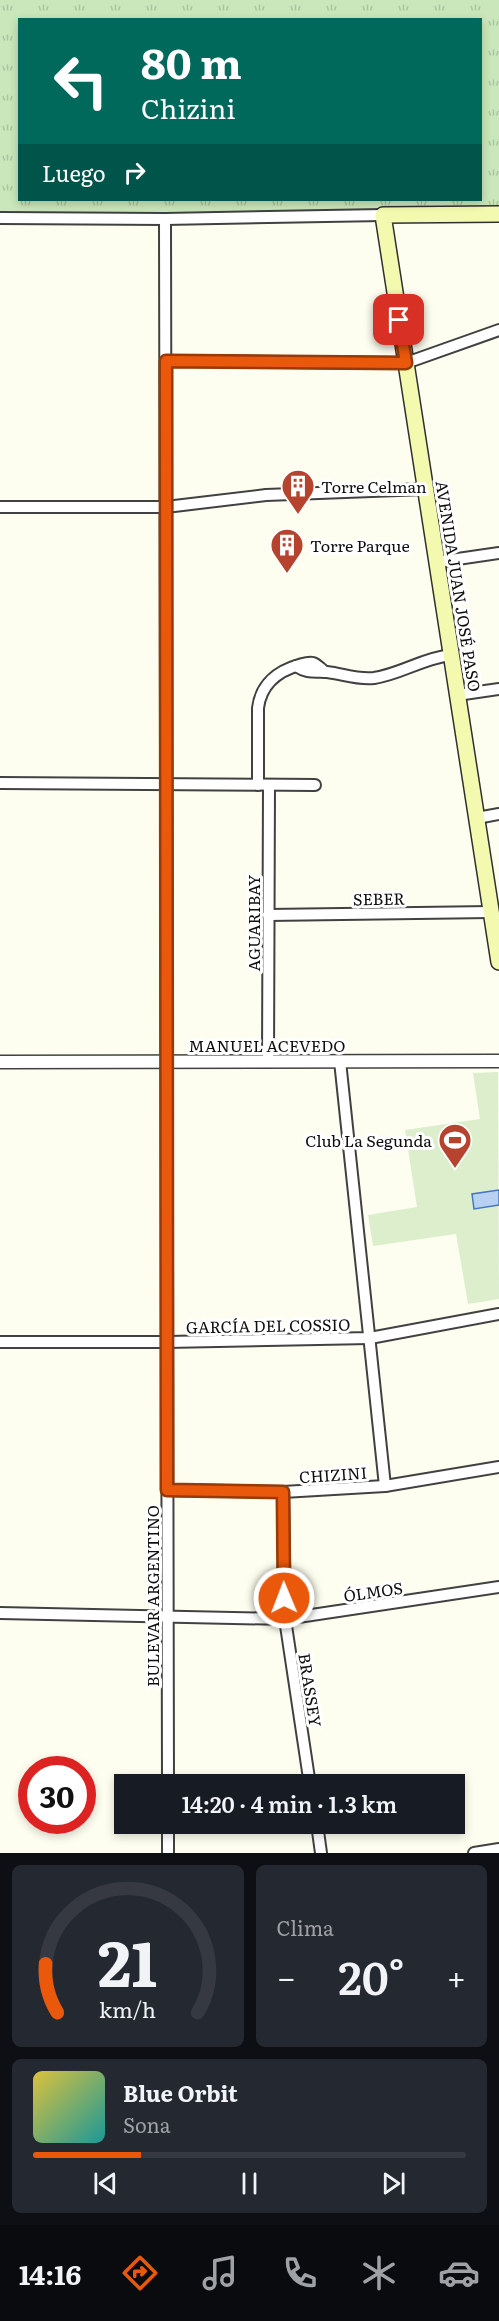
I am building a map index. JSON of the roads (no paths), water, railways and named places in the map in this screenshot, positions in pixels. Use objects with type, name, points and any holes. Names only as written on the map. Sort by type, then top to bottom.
[{"type":"main road","points":[[383,215],[499,214]]},
{"type":"main road","name":"AVENIDA JUAN JOSÉ PASO","points":[[383,215],[499,962]]},
{"type":"street","points":[[0,218],[165,219],[383,215]]},
{"type":"street","name":"BULEVAR ARGENTINO","points":[[165,219],[168,1774]]},
{"type":"street","points":[[166,361],[406,363],[499,330]]},
{"type":"street","points":[[0,507],[166,507],[266,495],[425,489]]},
{"type":"street","points":[[437,562],[499,553]]},
{"type":"street","name":"AGUARIBAY","points":[[268,1062],[268,915],[259,696],[282,671],[296,666],[314,663],[325,672],[367,679],[377,678],[430,658],[451,655]]},
{"type":"street","points":[[458,695],[499,689]]},
{"type":"street","points":[[0,783],[315,785]]},
{"type":"street","points":[[477,818],[499,814]]},
{"type":"street","name":"SEBER","points":[[268,915],[491,912]]},
{"type":"street","points":[[340,1061],[385,1486]]},
{"type":"street","name":"MANUEL ACEVEDO","points":[[0,1062],[499,1061]]},
{"type":"street","name":"GARCÍA DEL COSSIO","points":[[0,1342],[167,1342],[370,1338],[499,1314]]},
{"type":"street","name":"CHIZINI","points":[[167,1490],[283,1492],[385,1486],[499,1467]]},
{"type":"street","name":"BRASSEY","points":[[283,1492],[285,1619],[308,1774]]},
{"type":"street","name":"ÓLMOS","points":[[0,1613],[285,1619],[499,1587]]},
{"type":"street","points":[[168,1834],[168,1853]]},
{"type":"street","points":[[318,1834],[321,1853]]},
{"type":"street","points":[[474,1853],[499,1849]]},
{"type":"water","points":[[499,1190],[499,1205],[474,1209],[472,1194]]},
{"type":"place","name":"Torre Celman","points":[[298,515]]},
{"type":"place","name":"Torre Parque","points":[[287,574]]},
{"type":"place","name":"Club La Segunda","points":[[455,1169]]}]
